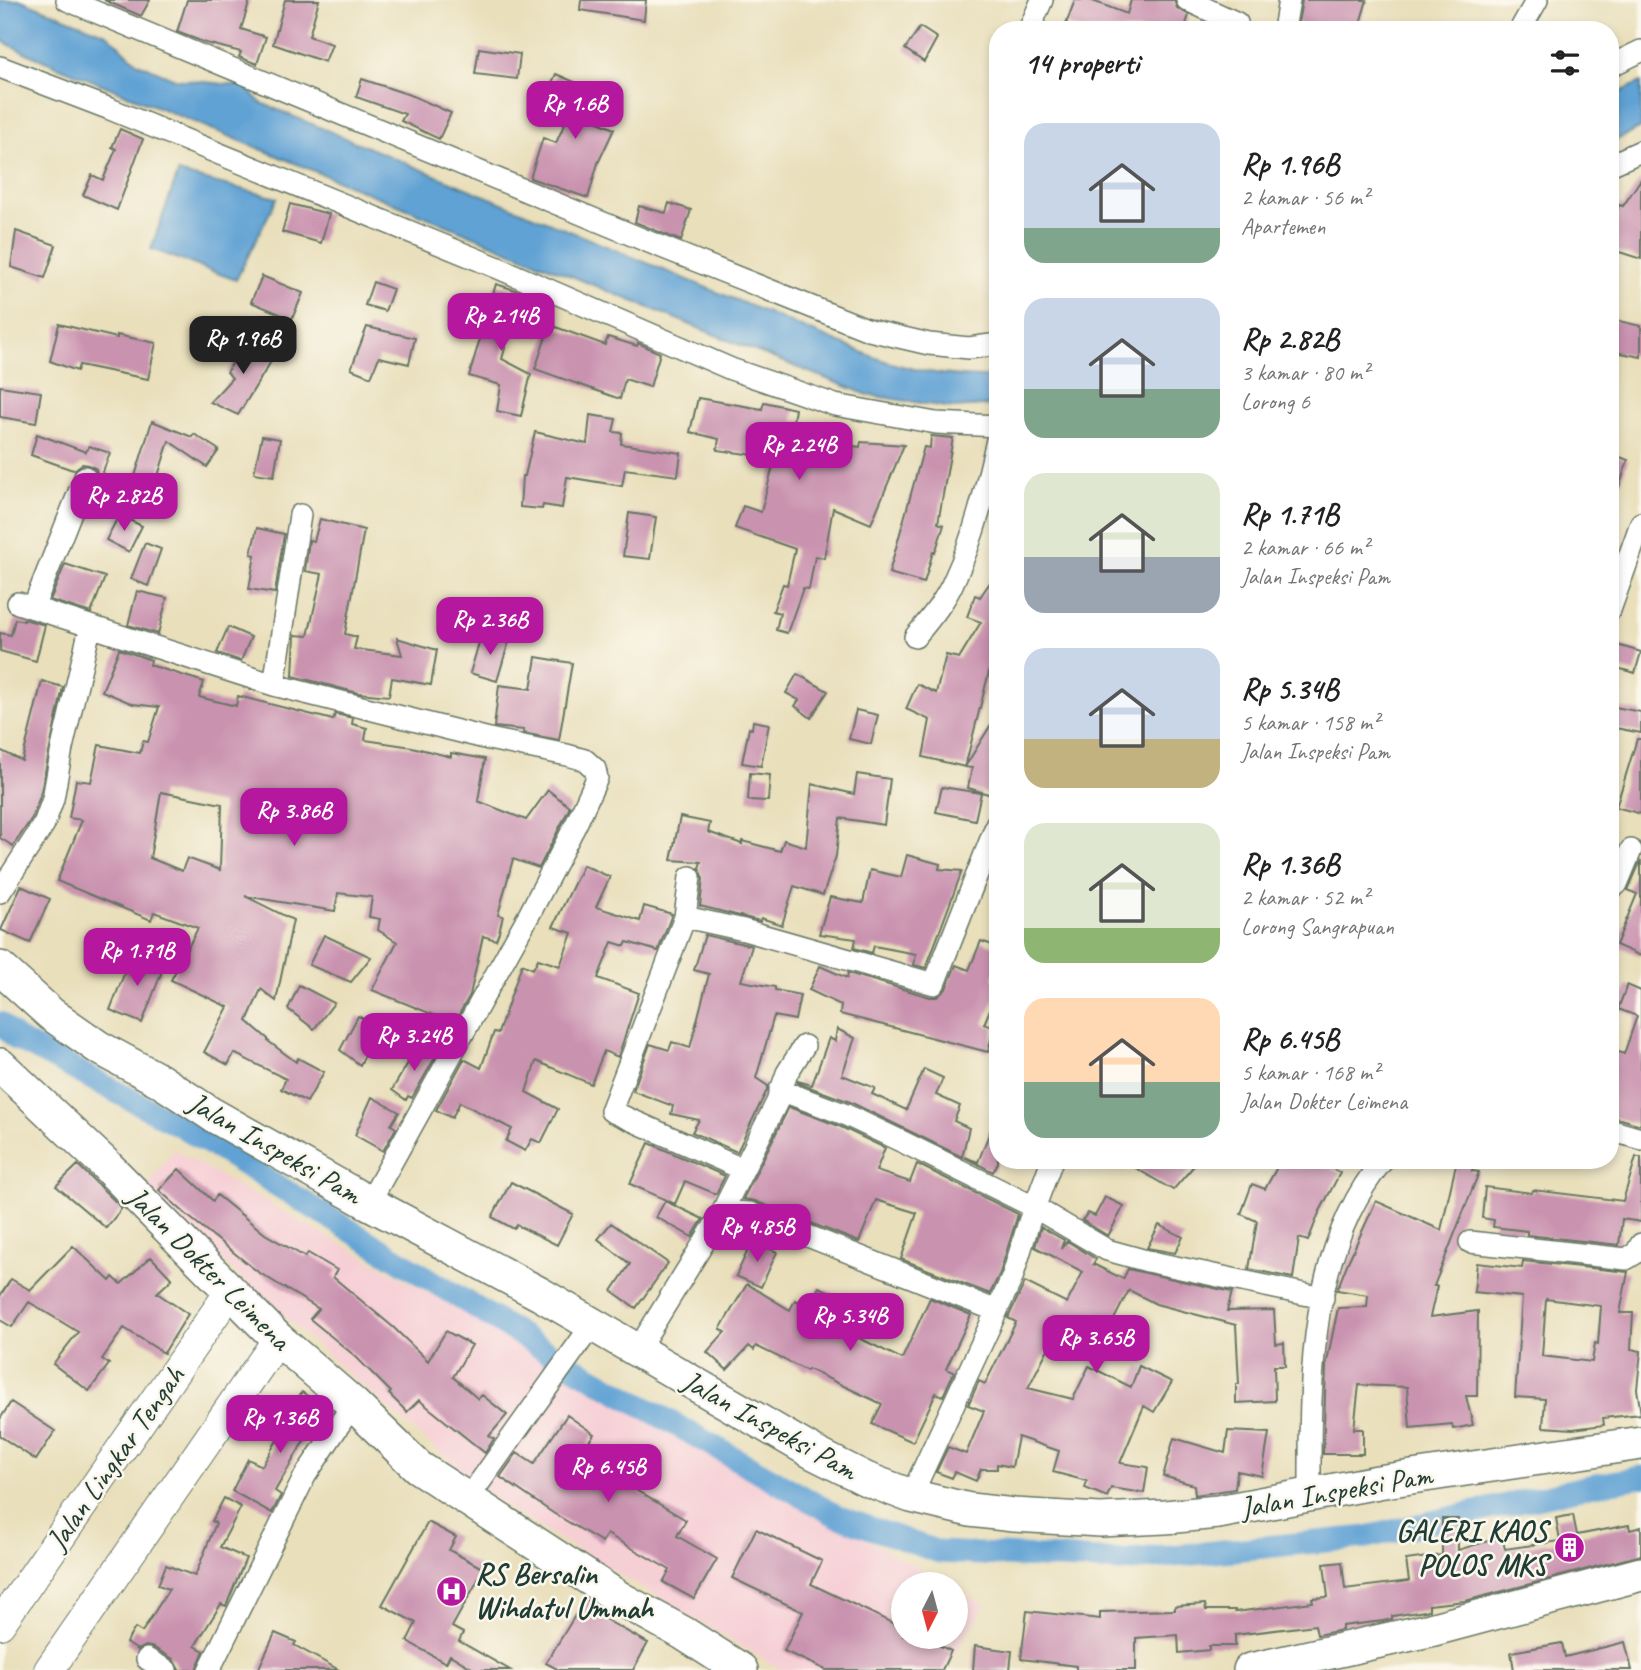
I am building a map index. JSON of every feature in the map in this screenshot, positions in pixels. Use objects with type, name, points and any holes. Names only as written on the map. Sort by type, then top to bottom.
[{"type":"main road","name":"Jalan Inspeksi Pam","points":[[0,968],[51,1014],[99,1047],[369,1203],[592,1325],[814,1453],[866,1479],[911,1496],[970,1510],[1100,1520],[1218,1512],[1378,1482],[1641,1443]]},
{"type":"main road","name":"Jalan Dokter Leimena","points":[[0,1065],[104,1163],[278,1339],[353,1404],[418,1466],[621,1599],[683,1633],[741,1670]]},
{"type":"main road","name":"Jalan Lingkar Tengah","points":[[0,1624],[230,1292]]},
{"type":"main road","points":[[49,1670],[278,1339]]},
{"type":"main road","points":[[1250,1670],[1430,1630],[1641,1573]]},
{"type":"street","points":[[67,0],[649,242],[869,330],[929,344],[969,348],[989,345]]},
{"type":"street","points":[[1033,21],[1042,0]]},
{"type":"street","points":[[1187,0],[1233,21]]},
{"type":"street","points":[[1286,21],[1289,0]]},
{"type":"street","points":[[1525,21],[1537,0]]},
{"type":"street","points":[[1619,62],[1641,51]]},
{"type":"street","points":[[0,67],[110,108],[496,267],[731,369],[835,405],[936,423],[989,425]]},
{"type":"street","points":[[1619,161],[1641,152]]},
{"type":"street","points":[[915,637],[936,611],[955,579],[989,474]]},
{"type":"street","points":[[85,477],[26,606],[274,685],[489,739],[567,755],[584,760],[595,769],[597,778],[536,902],[369,1203]]},
{"type":"street","points":[[274,685],[300,515]]},
{"type":"street","points":[[1619,585],[1641,523]]},
{"type":"street","points":[[0,892],[44,824],[53,799],[90,628]]},
{"type":"street","points":[[685,917],[744,930],[934,984],[989,844]]},
{"type":"street","points":[[1619,879],[1631,850]]},
{"type":"street","points":[[690,877],[685,917],[611,1111],[742,1169]]},
{"type":"street","points":[[637,1351],[719,1218],[777,1102],[787,1073],[804,1046]]},
{"type":"street","points":[[780,1090],[844,1114],[1034,1207],[1107,1250],[1323,1298]]},
{"type":"street","points":[[1619,1133],[1641,1139]]},
{"type":"street","points":[[911,1496],[1012,1278],[1049,1169]]},
{"type":"street","points":[[1310,1496],[1310,1422],[1323,1298],[1329,1268],[1341,1232],[1358,1196],[1377,1169]]},
{"type":"street","points":[[719,1218],[732,1212],[750,1213],[997,1311]]},
{"type":"street","points":[[1470,1242],[1626,1259],[1636,1253],[1641,1244]]},
{"type":"street","points":[[467,1500],[592,1325]]},
{"type":"street","points":[[209,1670],[305,1476],[353,1404]]},
{"type":"shaded area","points":[[174,1150],[925,1572],[891,1572],[891,1649],[957,1649],[944,1670],[782,1670],[502,1505],[371,1394],[144,1191]]},
{"type":"shaded area","points":[[968,1596],[985,1606],[968,1633]]},
{"type":"water","points":[[0,0],[21,0],[107,34],[138,63],[175,79],[244,86],[261,103],[876,358],[936,373],[989,377],[989,406],[953,408],[868,395],[35,57],[0,40]]},
{"type":"water","points":[[1641,82],[1641,128],[1619,139],[1619,93]]},
{"type":"water","points":[[178,173],[277,198],[236,280],[151,249]]},
{"type":"building","points":[[104,0],[150,0],[141,16]]},
{"type":"building","points":[[187,0],[250,0],[241,29],[266,37],[257,64],[239,57],[241,52],[177,32]]},
{"type":"building","points":[[285,0],[319,0],[309,36],[332,44],[325,62],[273,44]]},
{"type":"building","points":[[581,0],[646,0],[644,20],[580,10]]},
{"type":"building","points":[[1075,0],[1090,0],[1127,14],[1131,0],[1174,0],[1177,8],[1189,15],[1187,21],[1067,21]]},
{"type":"building","points":[[1302,0],[1367,0],[1361,21],[1298,21]]},
{"type":"building","points":[[920,27],[937,38],[924,62],[905,49]]},
{"type":"building","points":[[479,48],[520,54],[517,79],[475,74]]},
{"type":"building","points":[[556,74],[609,97],[598,122],[614,129],[598,163],[588,198],[530,178],[543,138],[556,143],[574,103],[548,91]]},
{"type":"building","points":[[362,79],[413,96],[451,113],[439,139],[401,121],[405,114],[356,97]]},
{"type":"building","points":[[120,129],[143,139],[117,210],[83,195],[92,175],[103,180],[116,149],[112,147]]},
{"type":"building","points":[[1641,179],[1641,259],[1619,252],[1619,205],[1623,206]]},
{"type":"building","points":[[669,203],[691,210],[681,241],[635,222],[639,206],[666,213]]},
{"type":"building","points":[[290,204],[329,214],[321,243],[282,232]]},
{"type":"building","points":[[16,231],[56,245],[45,278],[11,267]]},
{"type":"building","points":[[262,276],[303,293],[292,319],[251,302]]},
{"type":"building","points":[[373,282],[393,289],[385,311],[365,305]]},
{"type":"building","points":[[496,284],[521,292],[502,359],[531,374],[521,416],[497,411],[501,385],[469,376]]},
{"type":"building","points":[[1619,321],[1641,326],[1641,357],[1619,353]]},
{"type":"building","points":[[59,324],[117,338],[117,335],[156,343],[148,379],[79,365],[77,371],[50,361]]},
{"type":"building","points":[[550,325],[605,345],[608,337],[637,346],[638,343],[660,353],[650,387],[625,379],[620,399],[535,369]]},
{"type":"building","points":[[367,327],[415,338],[409,364],[379,357],[371,377],[351,369]]},
{"type":"building","points":[[238,338],[275,355],[238,415],[210,402],[232,378],[227,372],[237,356],[233,354]]},
{"type":"building","points":[[0,386],[41,392],[36,423],[0,417]]},
{"type":"building","points":[[698,398],[762,409],[764,402],[795,409],[793,421],[823,425],[821,442],[860,447],[861,442],[904,445],[871,524],[833,508],[824,558],[815,556],[809,589],[803,588],[787,633],[776,630],[780,613],[773,611],[783,584],[787,585],[795,549],[735,528],[743,506],[761,512],[775,458],[717,450],[719,439],[690,432]]},
{"type":"building","points":[[590,415],[616,419],[613,432],[622,433],[621,444],[681,453],[678,476],[625,469],[622,486],[567,477],[562,508],[543,505],[542,509],[520,507],[522,476],[525,476],[535,432],[587,444]]},
{"type":"building","points":[[152,421],[192,437],[194,434],[219,450],[207,467],[169,441],[152,495],[131,489]]},
{"type":"building","points":[[37,434],[86,452],[89,446],[110,453],[100,479],[96,469],[89,465],[82,464],[74,470],[31,455]]},
{"type":"building","points":[[262,436],[280,439],[274,476],[254,473]]},
{"type":"building","points":[[931,436],[953,438],[938,523],[944,525],[924,583],[889,573],[924,447],[930,448]]},
{"type":"building","points":[[1619,456],[1628,460],[1619,487]]},
{"type":"building","points":[[629,513],[656,517],[650,559],[623,556]]},
{"type":"building","points":[[119,515],[142,526],[129,552],[106,540]]},
{"type":"building","points":[[320,519],[364,530],[345,634],[357,637],[354,649],[402,655],[397,638],[437,650],[431,685],[392,678],[389,696],[358,693],[293,676],[295,635],[308,636],[322,574],[305,571],[309,540],[314,541]]},
{"type":"building","points":[[257,528],[284,534],[275,593],[249,589],[255,555],[251,554]]},
{"type":"building","points":[[145,543],[161,549],[148,586],[131,579]]},
{"type":"building","points":[[65,564],[105,577],[91,613],[50,600]]},
{"type":"building","points":[[989,584],[989,672],[965,767],[923,757],[930,720],[906,709],[917,684],[936,693],[946,655],[959,658],[981,622],[967,617],[975,595],[980,597]]},
{"type":"building","points":[[137,591],[167,598],[158,634],[128,625]]},
{"type":"building","points":[[15,619],[45,625],[36,661],[0,651],[0,633],[11,635]]},
{"type":"building","points":[[228,627],[251,637],[241,661],[217,653]]},
{"type":"building","points":[[482,633],[509,641],[497,681],[470,673]]},
{"type":"building","points":[[1619,646],[1641,652],[1635,673],[1619,669]]},
{"type":"building","points":[[119,649],[151,660],[150,665],[204,682],[199,697],[236,706],[238,696],[333,720],[335,714],[353,718],[352,724],[367,728],[365,740],[412,747],[451,757],[451,753],[485,759],[478,801],[526,820],[548,790],[570,807],[539,868],[513,859],[498,915],[503,916],[499,932],[496,940],[483,936],[470,995],[454,1023],[372,990],[397,942],[378,930],[380,919],[369,917],[372,897],[338,893],[335,911],[245,896],[293,920],[276,1001],[261,989],[247,1021],[296,1062],[298,1058],[324,1072],[307,1102],[281,1089],[286,1079],[234,1053],[228,1065],[204,1052],[228,1007],[171,980],[198,928],[154,912],[151,920],[57,881],[82,820],[69,818],[76,780],[91,782],[99,745],[140,753],[143,741],[148,742],[159,707],[133,704],[102,691]],"holes":[[[161,792],[222,804],[220,870],[187,858],[182,871],[150,858]]]},
{"type":"building","points":[[536,657],[572,663],[559,740],[523,733],[524,730],[494,727],[499,685],[531,689]]},
{"type":"building","points":[[797,674],[828,691],[811,718],[795,706],[799,700],[786,693]]},
{"type":"building","points":[[42,681],[63,687],[40,796],[32,818],[13,846],[0,838],[0,750],[22,761]]},
{"type":"building","points":[[1619,708],[1641,712],[1641,733],[1619,729]]},
{"type":"building","points":[[856,710],[878,715],[871,744],[849,739]]},
{"type":"building","points":[[753,721],[769,724],[761,766],[742,763]]},
{"type":"building","points":[[989,728],[989,794],[968,788],[972,768],[965,767]]},
{"type":"building","points":[[1637,739],[1641,739],[1641,814],[1619,808],[1619,797]]},
{"type":"building","points":[[750,773],[770,775],[768,801],[748,800]]},
{"type":"building","points":[[857,774],[890,779],[884,825],[840,818],[836,856],[823,895],[794,886],[782,925],[700,906],[703,879],[699,868],[701,862],[671,860],[680,817],[710,823],[708,832],[742,844],[742,841],[780,851],[784,840],[806,847],[812,784],[854,794]]},
{"type":"building","points":[[942,787],[981,793],[975,820],[936,812]]},
{"type":"building","points":[[907,855],[940,864],[939,869],[962,871],[926,968],[914,965],[916,954],[874,946],[872,953],[854,948],[856,939],[819,934],[830,897],[863,903],[870,870],[901,877]]},
{"type":"building","points":[[1641,860],[1641,956],[1619,946],[1619,938],[1637,894],[1628,890]]},
{"type":"building","points":[[583,865],[610,877],[596,907],[640,921],[644,906],[672,914],[658,951],[627,942],[625,946],[612,942],[598,978],[639,993],[618,1057],[604,1051],[591,1084],[536,1061],[526,1092],[558,1109],[541,1143],[532,1139],[525,1151],[506,1141],[512,1129],[460,1102],[452,1118],[436,1110],[464,1059],[481,1068],[494,1032],[498,1033],[522,964],[533,969],[538,959],[560,966],[572,933],[553,927]]},
{"type":"building","points":[[21,886],[50,899],[30,943],[1,930]]},
{"type":"building","points":[[324,935],[371,957],[351,982],[309,965]]},
{"type":"building","points":[[705,935],[752,946],[741,981],[800,995],[795,1020],[774,1016],[756,1078],[768,1086],[767,1090],[737,1152],[692,1132],[699,1120],[671,1114],[673,1106],[633,1091],[650,1044],[669,1050],[672,1042],[690,1048],[709,974],[694,970]]},
{"type":"building","points":[[981,941],[989,944],[989,1012],[984,1024],[989,1026],[988,1052],[840,1014],[841,1005],[809,990],[820,966],[847,978],[848,973],[937,997],[946,989],[956,965],[969,970]]},
{"type":"building","points":[[136,951],[162,971],[142,1023],[110,1010],[130,959]]},
{"type":"building","points":[[299,985],[334,1003],[314,1029],[288,1009]]},
{"type":"building","points":[[1627,985],[1641,991],[1641,1125],[1619,1119],[1619,1052],[1624,1054],[1637,1016],[1619,1009]]},
{"type":"building","points":[[358,1016],[379,1027],[360,1065],[340,1050]]},
{"type":"building","points":[[837,1029],[855,1038],[842,1075],[875,1088],[872,1094],[906,1110],[924,1069],[943,1078],[936,1095],[960,1106],[954,1121],[969,1128],[962,1157],[850,1102],[798,1083],[812,1085],[829,1038],[835,1041]]},
{"type":"building","points":[[418,1046],[436,1056],[412,1098],[408,1096],[406,1100],[392,1090]]},
{"type":"building","points":[[372,1097],[399,1112],[391,1125],[396,1128],[383,1151],[355,1135]]},
{"type":"building","points":[[789,1107],[839,1126],[885,1148],[876,1171],[910,1182],[917,1164],[1018,1214],[1000,1273],[990,1294],[901,1259],[917,1213],[876,1200],[859,1242],[755,1201],[743,1199]]},
{"type":"building","points":[[989,1134],[989,1169],[995,1169],[993,1172],[964,1157],[978,1162]]},
{"type":"building","points":[[649,1143],[725,1176],[716,1194],[685,1181],[675,1204],[630,1184]]},
{"type":"building","points":[[1636,1157],[1641,1157],[1641,1222],[1622,1219],[1619,1245],[1527,1235],[1527,1231],[1493,1227],[1494,1220],[1482,1218],[1485,1187],[1623,1201]]},
{"type":"building","points":[[78,1165],[122,1208],[106,1228],[56,1186]]},
{"type":"building","points":[[179,1169],[213,1201],[217,1195],[265,1234],[305,1257],[308,1253],[337,1270],[333,1277],[393,1327],[428,1361],[446,1331],[472,1345],[453,1377],[478,1399],[482,1395],[507,1415],[489,1436],[494,1439],[485,1453],[419,1400],[407,1412],[355,1356],[310,1319],[319,1309],[258,1272],[159,1190]]},
{"type":"building","points":[[1137,1169],[1191,1169],[1173,1190]]},
{"type":"building","points":[[1276,1169],[1333,1169],[1340,1173],[1308,1241],[1299,1238],[1293,1278],[1249,1269],[1257,1221],[1241,1214],[1252,1184],[1265,1189]]},
{"type":"building","points":[[1455,1169],[1472,1169],[1479,1172],[1434,1286],[1437,1286],[1430,1317],[1478,1311],[1477,1396],[1466,1396],[1473,1425],[1453,1429],[1452,1424],[1410,1428],[1407,1387],[1359,1385],[1354,1429],[1363,1429],[1363,1454],[1323,1454],[1326,1366],[1338,1308],[1367,1307],[1368,1295],[1337,1290],[1376,1201],[1441,1230]]},
{"type":"building","points":[[511,1182],[573,1214],[557,1245],[517,1225],[514,1229],[492,1217]]},
{"type":"building","points":[[1105,1197],[1124,1206],[1108,1236],[1082,1220],[1088,1213],[1095,1216]]},
{"type":"building","points":[[665,1201],[703,1219],[692,1237],[656,1217]]},
{"type":"building","points":[[611,1223],[668,1263],[636,1308],[612,1291],[630,1264],[598,1239]]},
{"type":"building","points":[[1159,1225],[1183,1237],[1175,1253],[1147,1248]]},
{"type":"building","points":[[1041,1227],[1064,1240],[1061,1249],[1067,1241],[1096,1259],[1093,1264],[1123,1279],[1128,1269],[1232,1292],[1227,1311],[1274,1310],[1276,1344],[1284,1343],[1285,1366],[1274,1366],[1275,1401],[1236,1403],[1236,1384],[1239,1384],[1236,1325],[1156,1304],[1129,1290],[1108,1331],[1111,1333],[1102,1351],[1058,1329],[1028,1388],[1073,1399],[1089,1366],[1131,1387],[1139,1366],[1172,1382],[1154,1412],[1144,1406],[1120,1463],[1148,1467],[1144,1493],[1111,1488],[1107,1497],[1085,1488],[1087,1481],[1053,1472],[1059,1451],[1018,1437],[1012,1467],[997,1464],[997,1469],[981,1469],[976,1481],[955,1472],[952,1478],[936,1472],[948,1447],[966,1454],[984,1411],[968,1405],[979,1381],[985,1384],[1016,1322],[1008,1318],[1025,1282],[1067,1303],[1083,1272],[1035,1247]]},
{"type":"building","points":[[752,1241],[777,1252],[761,1287],[736,1276]]},
{"type":"building","points":[[73,1246],[110,1281],[113,1277],[121,1284],[151,1257],[172,1279],[157,1293],[188,1314],[164,1353],[124,1328],[102,1359],[109,1364],[89,1391],[53,1364],[78,1332],[29,1302],[12,1327],[0,1320],[0,1296],[11,1279],[30,1290]]},
{"type":"building","points":[[1523,1261],[1628,1272],[1620,1313],[1633,1313],[1631,1349],[1641,1351],[1637,1389],[1641,1414],[1603,1418],[1604,1425],[1573,1429],[1543,1427],[1545,1399],[1515,1397],[1522,1297],[1474,1292],[1477,1263],[1522,1268]],"holes":[[[1546,1299],[1601,1306],[1598,1344],[1595,1343],[1592,1362],[1542,1356]]]},
{"type":"building","points":[[747,1284],[790,1310],[795,1300],[809,1307],[819,1287],[835,1294],[825,1315],[833,1319],[830,1324],[902,1359],[930,1298],[971,1315],[946,1369],[954,1372],[943,1396],[936,1393],[913,1442],[872,1424],[882,1404],[756,1346],[754,1350],[749,1346],[727,1370],[707,1352],[725,1332],[720,1329]]},
{"type":"building","points":[[302,1392],[331,1413],[320,1430],[313,1425],[275,1491],[281,1495],[272,1513],[232,1491],[248,1459],[262,1466],[296,1408],[291,1404]]},
{"type":"building","points":[[11,1402],[55,1431],[36,1460],[0,1436],[0,1419]]},
{"type":"building","points":[[567,1415],[594,1434],[587,1444],[642,1475],[634,1489],[686,1520],[677,1536],[717,1559],[694,1599],[663,1582],[670,1570],[607,1534],[602,1542],[500,1477],[517,1453],[534,1464]]},
{"type":"building","points":[[1228,1431],[1269,1433],[1262,1476],[1237,1471],[1235,1489],[1195,1495],[1194,1485],[1163,1476],[1174,1438],[1225,1453]]},
{"type":"building","points":[[224,1498],[241,1507],[220,1547],[246,1558],[226,1606],[221,1604],[195,1646],[204,1651],[196,1670],[179,1670],[173,1659],[154,1648],[146,1646],[138,1650],[126,1643],[135,1628],[142,1632],[169,1589],[158,1585],[166,1565],[195,1576],[216,1523],[212,1521]]},
{"type":"building","points":[[1573,1515],[1577,1535],[1629,1525],[1630,1530],[1641,1527],[1641,1555],[1465,1601],[1429,1605],[1429,1610],[1392,1616],[1392,1619],[1342,1626],[1342,1630],[1317,1635],[1315,1625],[1235,1635],[1235,1646],[1209,1646],[1209,1650],[1179,1653],[1178,1635],[1136,1638],[1136,1670],[1076,1670],[1076,1666],[1021,1659],[1027,1611],[1100,1619],[1100,1612],[1175,1610],[1175,1606],[1205,1604],[1206,1610],[1235,1612],[1313,1602],[1312,1598],[1328,1597],[1324,1564],[1342,1562],[1345,1589],[1409,1581],[1406,1560],[1442,1555],[1442,1519],[1458,1519],[1458,1550],[1502,1537],[1505,1549],[1560,1541],[1556,1518]]},
{"type":"building","points":[[428,1522],[456,1537],[449,1550],[484,1569],[452,1627],[463,1633],[459,1641],[510,1670],[475,1670],[450,1655],[446,1663],[407,1641],[416,1623],[382,1605]]},
{"type":"building","points":[[756,1529],[822,1561],[811,1584],[891,1622],[891,1649],[951,1651],[942,1670],[826,1670],[784,1651],[803,1612],[732,1578]]},
{"type":"building","points":[[585,1599],[605,1611],[601,1617],[648,1643],[633,1670],[559,1670],[546,1663]]},
{"type":"building","points":[[275,1633],[296,1642],[294,1645],[339,1670],[258,1670]]},
{"type":"building","points":[[1625,1642],[1632,1670],[1514,1670],[1511,1652],[1562,1643],[1565,1657]]},
{"type":"building","points":[[975,1646],[1012,1651],[1010,1670],[973,1670]]},
{"type":"waterway","points":[[0,1023],[17,1039],[179,1125],[556,1357],[837,1516],[939,1552],[1121,1561],[1367,1537],[1589,1486],[1641,1477]]},
{"type":"place","name":"GALERI KAOS POLOS MKS","points":[[1570,1548]]},
{"type":"place","name":"RS Bersalin Wihdatul Ummah","points":[[452,1591]]}]
